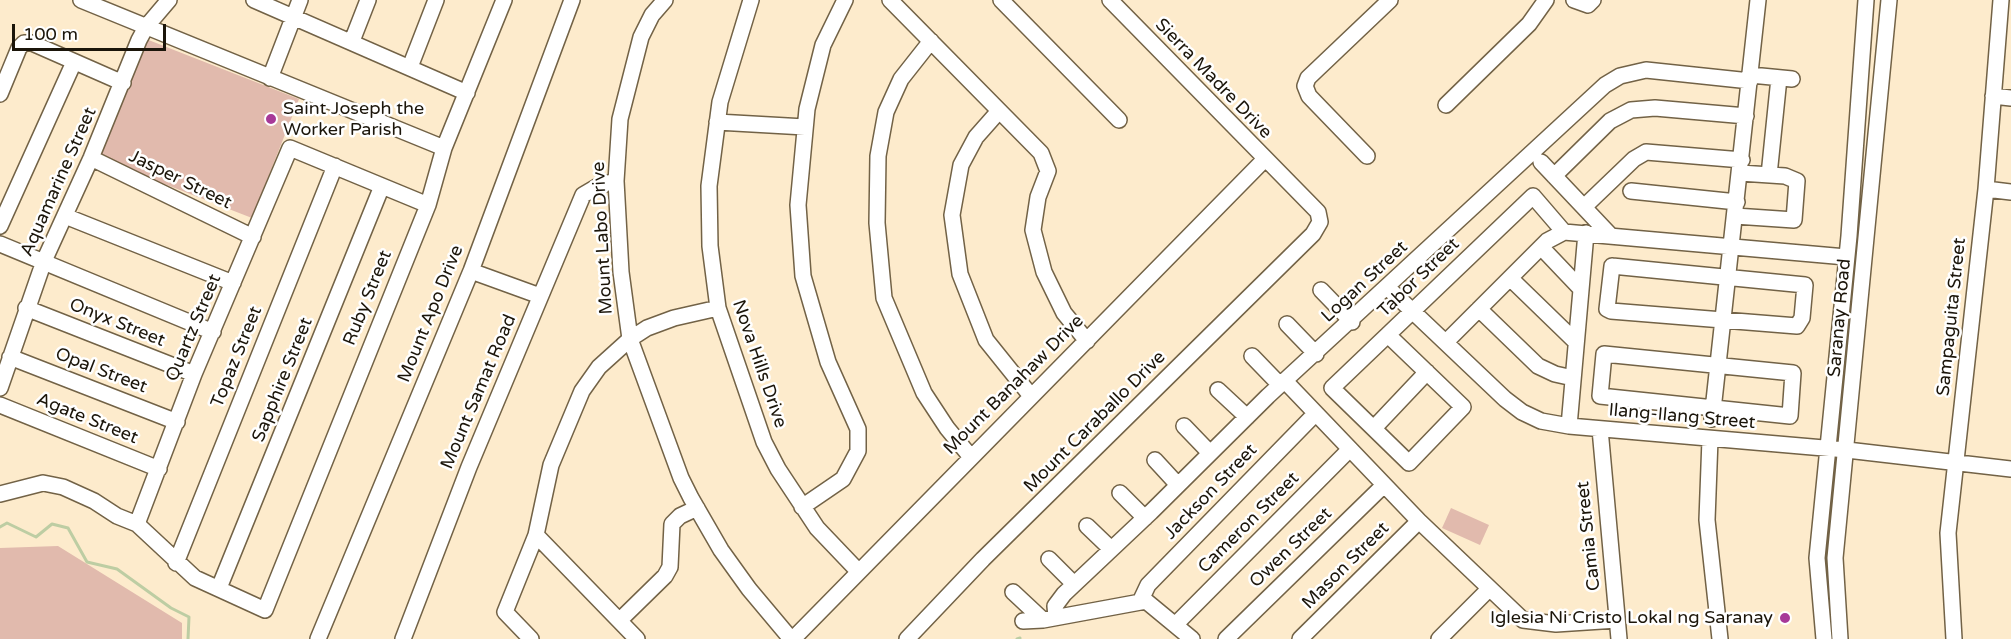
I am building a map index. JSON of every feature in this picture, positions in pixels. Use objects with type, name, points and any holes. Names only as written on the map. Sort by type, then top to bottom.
[{"type":"street","points":[[81,0],[444,148]]},
{"type":"street","name":"Aquamarine Street","points":[[0,388],[44,261],[91,158],[146,27],[169,0]]},
{"type":"street","points":[[254,0],[467,93]]},
{"type":"street","points":[[270,78],[300,0]]},
{"type":"street","points":[[352,41],[368,0]]},
{"type":"street","points":[[410,67],[436,0]]},
{"type":"street","name":"Ruby Street","points":[[219,588],[265,610],[428,205],[444,148],[504,0]]},
{"type":"street","name":"Mount Apo Drive","points":[[318,639],[471,271],[572,0]]},
{"type":"street","name":"Mount Labo Drive","points":[[665,0],[652,15],[641,37],[620,119],[616,181],[621,272],[630,339],[681,477],[697,508],[721,550],[749,589],[792,639]]},
{"type":"street","name":"Nova Hills Drive","points":[[751,0],[720,102],[709,186],[710,246],[718,308],[764,441],[802,507],[817,528],[858,571]]},
{"type":"street","points":[[802,507],[843,479],[858,451],[858,429],[828,362],[802,276],[798,205],[805,127],[823,45],[844,0]]},
{"type":"street","points":[[890,0],[1041,153],[1048,171],[1038,197],[1033,230],[1044,272],[1059,303],[1087,341]]},
{"type":"street","points":[[1001,0],[1119,120]]},
{"type":"street","name":"Sierra Madre Drive","points":[[1110,0],[1264,160],[1318,212],[1320,222],[1313,234]]},
{"type":"street","points":[[1366,156],[1309,96],[1305,86],[1308,78],[1390,0]]},
{"type":"street","points":[[1446,105],[1529,24],[1546,0]]},
{"type":"street","points":[[1574,0],[1588,5],[1593,0]]},
{"type":"street","points":[[1713,414],[1758,0]]},
{"type":"street","name":"Saranay Road","points":[[1824,639],[1817,558],[1846,257],[1866,0]]},
{"type":"street","name":"Saranay Road","points":[[1840,639],[1835,558],[1890,0]]},
{"type":"street","name":"Sampaguita Street","points":[[1954,639],[1948,533],[1986,189],[2001,0]]},
{"type":"street","points":[[1865,18],[1888,20]]},
{"type":"street","points":[[931,41],[901,80],[886,112],[878,156],[878,223],[884,298],[924,393],[947,428],[970,456]]},
{"type":"street","points":[[0,94],[19,48],[24,43],[32,43],[123,82]]},
{"type":"street","points":[[0,226],[74,62]]},
{"type":"street","name":"Logan Street","points":[[1049,619],[1055,606],[1074,584],[1247,417],[1352,322],[1392,292],[1592,98],[1620,76],[1632,72],[1660,70],[1785,79],[1769,175]]},
{"type":"street","points":[[1993,96],[2011,98]]},
{"type":"street","points":[[1554,176],[1610,121],[1631,110],[1655,108],[1746,116]]},
{"type":"street","points":[[999,111],[976,137],[961,165],[952,215],[960,274],[986,340],[1031,396]]},
{"type":"street","points":[[717,122],[805,127]]},
{"type":"street","name":"Quartz Street","points":[[137,524],[194,374],[290,148],[335,166]]},
{"type":"street","points":[[1584,207],[1634,159],[1647,152],[1741,166],[1797,181],[1794,220],[1631,191]]},
{"type":"street","name":"Jasper Street","points":[[91,158],[253,237]]},
{"type":"street","name":"Mount Banahaw Drive","points":[[792,639],[1264,160]]},
{"type":"street","points":[[1541,162],[1611,236]]},
{"type":"street","points":[[335,166],[428,205]]},
{"type":"street","name":"Topaz Street","points":[[176,563],[335,166]]},
{"type":"street","name":"Mount Samat Road","points":[[403,639],[465,477],[583,195],[600,185],[616,181]]},
{"type":"street","name":"Sapphire Street","points":[[219,588],[382,186]]},
{"type":"street","points":[[1986,189],[2011,192]]},
{"type":"street","name":"Tabor Street","points":[[1374,428],[1332,388],[1533,196],[1564,232]]},
{"type":"street","points":[[65,216],[233,283]]},
{"type":"street","points":[[1446,342],[1541,247],[1553,237],[1564,232],[1846,257]]},
{"type":"street","points":[[1569,426],[1586,233]]},
{"type":"street","name":"Mount Caraballo Drive","points":[[907,639],[983,559],[1313,234]]},
{"type":"street","points":[[0,244],[213,332]]},
{"type":"street","points":[[1541,247],[1581,289]]},
{"type":"street","points":[[1612,266],[1729,279],[1804,285],[1802,318],[1797,326],[1724,322],[1607,309],[1612,266]]},
{"type":"street","points":[[471,271],[540,296]]},
{"type":"street","points":[[1510,278],[1576,342]]},
{"type":"street","points":[[1321,290],[1352,322]]},
{"type":"street","name":"Ilang-Ilang Street","points":[[1392,292],[1514,406],[1540,421],[1600,429],[1847,450],[2011,469]]},
{"type":"street","name":"Onyx Street","points":[[26,308],[194,374]]},
{"type":"street","points":[[531,639],[505,612],[536,535],[551,465],[582,391],[616,349],[647,328],[674,318],[718,308]]},
{"type":"street","points":[[1479,309],[1538,366],[1555,374],[1573,378]]},
{"type":"street","points":[[1287,324],[1316,354]]},
{"type":"street","points":[[1388,335],[1427,372],[1463,407],[1409,463],[1374,428],[1427,372]]},
{"type":"street","points":[[1604,354],[1793,373],[1790,416],[1713,414],[1600,396],[1604,354]]},
{"type":"street","points":[[1252,356],[1315,414],[1419,521],[1515,614],[1531,623],[1556,624],[1617,620]]},
{"type":"street","name":"Opal Street","points":[[10,357],[177,422]]},
{"type":"street","points":[[1218,390],[1247,417]]},
{"type":"street","name":"Agate Street","points":[[0,405],[159,470]]},
{"type":"street","name":"Jackson Street","points":[[1140,602],[1148,585],[1315,414]]},
{"type":"street","points":[[1184,426],[1210,453]]},
{"type":"street","name":"Camia Street","points":[[1600,429],[1619,639]]},
{"type":"street","points":[[1710,439],[1707,519],[1720,639]]},
{"type":"street","name":"Cameron Street","points":[[1176,624],[1350,449]]},
{"type":"street","points":[[1155,460],[1178,485]]},
{"type":"street","points":[[0,494],[43,483],[63,487],[137,524],[176,563],[195,578],[219,588]]},
{"type":"street","name":"Owen Street","points":[[1226,639],[1384,484]]},
{"type":"street","points":[[1120,493],[1144,518]]},
{"type":"street","points":[[620,620],[665,576],[670,567],[672,524],[680,516],[697,508]]},
{"type":"street","name":"Mason Street","points":[[1300,639],[1419,521]]},
{"type":"street","points":[[1087,526],[1111,549]]},
{"type":"street","points":[[536,535],[637,639]]},
{"type":"street","points":[[1049,559],[1074,584]]},
{"type":"street","points":[[1439,639],[1488,589]]},
{"type":"street","points":[[1013,592],[1049,619]]},
{"type":"street","points":[[1023,621],[1049,619],[1146,601],[1156,606],[1192,639]]},
{"type":"shaded area","points":[[146,39],[299,99],[252,218],[95,157]]},
{"type":"shaded area","points":[[1451,508],[1489,525],[1480,545],[1442,528]]},
{"type":"shaded area","points":[[58,546],[182,623],[182,639],[0,639],[0,548]]},
{"type":"waterway","points":[[0,527],[7,523],[36,537],[52,524],[68,528],[87,562],[117,569],[171,608],[189,617],[188,639]]},
{"type":"place","name":"Saint Joseph the Worker Parish","points":[[271,119]]},
{"type":"place","name":"Iglesia Ni Cristo Lokal ng Saranay","points":[[1785,618]]}]
